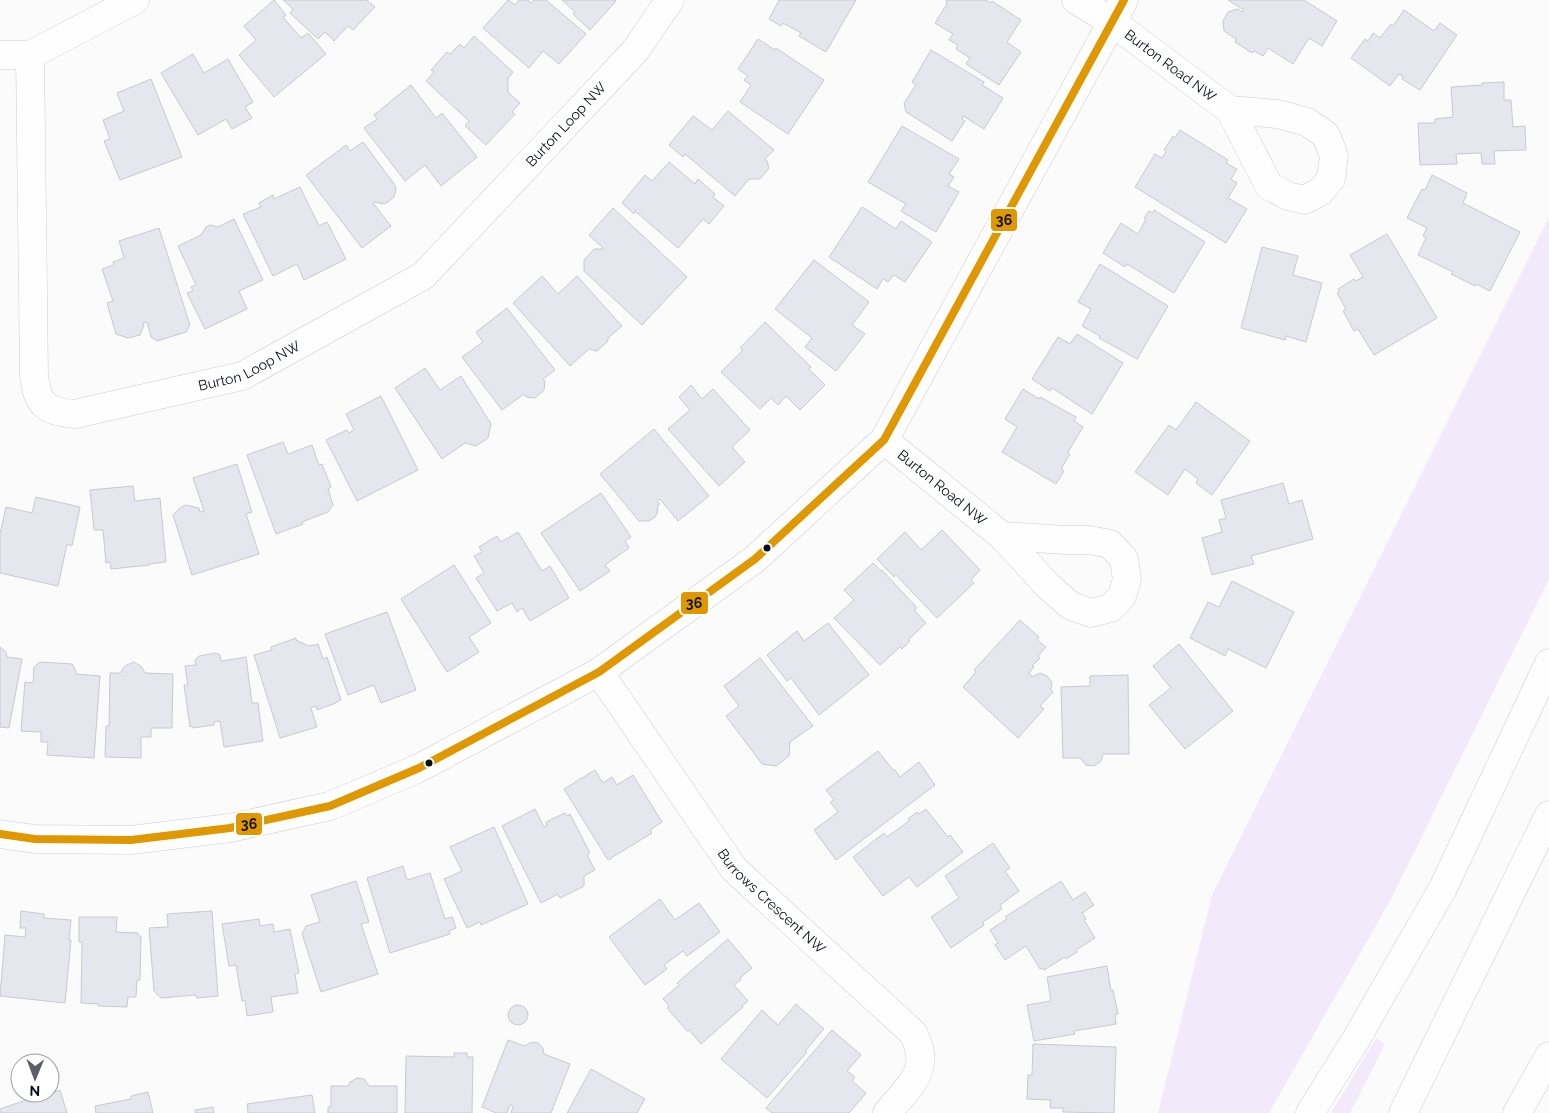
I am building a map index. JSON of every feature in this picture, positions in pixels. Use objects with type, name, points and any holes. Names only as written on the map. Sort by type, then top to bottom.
[{"type":"main road","points":[[0,55],[30,55],[135,0]]},
{"type":"main road","name":"Burton Loop NW","points":[[30,55],[34,375],[36,393],[45,406],[59,412],[75,414],[242,376],[423,276],[635,51],[670,0]]},
{"type":"main road","points":[[1076,0],[1118,10]]},
{"type":"main road","name":"Burton Road NW","points":[[0,834],[35,839],[131,840],[230,828],[330,806],[419,768],[599,672],[755,559],[884,440],[1118,10],[1230,110]]},
{"type":"main road","name":"Burton Road NW","points":[[884,440],[1002,536]]},
{"type":"main road","points":[[1310,1113],[1355,1041],[1443,888],[1549,663]]},
{"type":"main road","name":"Burrows Crescent NW","points":[[599,672],[734,869],[913,1033],[919,1044],[921,1066],[916,1077],[887,1113]]},
{"type":"main road","points":[[1403,1113],[1549,814]]},
{"type":"main road","points":[[1517,1113],[1549,1056]]},
{"type":"shaded area","points":[[1549,217],[1549,579],[1390,901],[1269,1113],[1158,1113],[1212,895]]},
{"type":"shaded area","points":[[1376,1038],[1385,1044],[1350,1113],[1331,1113]]},
{"type":"building","points":[[274,0],[286,15],[283,17],[301,38],[308,33],[326,54],[274,97],[239,55],[256,40],[244,26]]},
{"type":"building","points":[[283,0],[367,0],[375,7],[353,30],[348,26],[334,41],[325,32],[318,39],[290,13],[293,9]]},
{"type":"building","points":[[508,0],[515,5],[519,0],[528,0],[531,3],[534,0],[546,0],[586,34],[559,64],[543,51],[529,68],[483,28]]},
{"type":"building","points":[[562,0],[616,1],[590,30],[573,14],[575,12]]},
{"type":"building","points":[[779,0],[856,0],[826,52],[799,36],[801,33],[783,23],[781,26],[769,19]]},
{"type":"building","points":[[946,0],[986,0],[991,3],[992,1],[1021,20],[1007,42],[1021,52],[999,85],[966,64],[970,58],[956,49],[958,45],[949,40],[953,34],[935,23],[947,4]]},
{"type":"building","points":[[1228,0],[1304,0],[1337,21],[1322,46],[1309,38],[1293,64],[1268,48],[1263,56],[1254,51],[1252,53],[1235,42],[1236,39],[1224,31],[1223,21],[1228,12],[1238,9],[1242,12],[1244,10]]},
{"type":"building","points":[[1404,10],[1434,31],[1440,23],[1457,35],[1420,90],[1402,79],[1403,76],[1399,74],[1390,86],[1351,58],[1365,39],[1368,41],[1373,33],[1380,38],[1391,24],[1393,26]]},
{"type":"building","points":[[474,36],[513,72],[508,78],[508,92],[520,103],[512,112],[515,114],[486,145],[465,126],[469,121],[426,81],[434,72],[431,70],[447,52],[450,54],[460,44],[464,48]]},
{"type":"building","points":[[758,39],[775,50],[776,48],[824,80],[788,134],[740,102],[751,85],[744,80],[748,76],[738,69]]},
{"type":"building","points":[[931,50],[984,82],[982,85],[1003,98],[984,129],[963,116],[962,119],[965,121],[952,141],[906,112],[904,103],[916,85],[912,82]]},
{"type":"building","points":[[193,54],[204,73],[228,59],[253,102],[245,107],[252,118],[232,129],[226,119],[198,135],[161,73]]},
{"type":"building","points":[[151,79],[182,157],[120,180],[104,141],[110,139],[103,120],[124,111],[117,93]]},
{"type":"building","points":[[1504,82],[1504,100],[1511,100],[1513,127],[1525,126],[1526,150],[1494,151],[1495,164],[1482,164],[1481,153],[1456,154],[1457,164],[1420,165],[1418,123],[1435,123],[1435,119],[1453,117],[1451,87]]},
{"type":"building","points":[[411,85],[436,118],[442,113],[477,157],[441,186],[425,165],[405,181],[364,128],[377,119],[374,115]]},
{"type":"building","points":[[728,111],[774,150],[765,159],[769,168],[760,179],[749,179],[735,196],[685,154],[683,157],[669,145],[693,116],[712,130]]},
{"type":"building","points":[[902,126],[959,159],[949,174],[954,177],[948,186],[959,192],[936,232],[901,211],[906,204],[868,182]]},
{"type":"building","points":[[1180,130],[1228,160],[1226,163],[1237,169],[1231,179],[1237,183],[1228,198],[1247,209],[1226,243],[1135,187],[1155,154],[1162,158],[1166,152],[1164,150],[1173,136],[1175,138]]},
{"type":"building","points":[[363,142],[395,185],[396,190],[394,197],[388,202],[384,204],[373,203],[391,226],[362,248],[306,175],[346,145],[350,151]]},
{"type":"building","points":[[669,162],[695,184],[698,179],[715,194],[713,197],[724,206],[709,224],[703,219],[678,248],[635,211],[634,214],[622,203],[645,175],[652,181]]},
{"type":"building","points":[[1432,175],[1467,193],[1463,203],[1520,232],[1490,291],[1451,274],[1453,272],[1418,255],[1426,238],[1423,236],[1427,228],[1407,218],[1422,189],[1425,190]]},
{"type":"building","points":[[300,187],[319,226],[327,222],[346,259],[304,280],[297,264],[273,276],[243,214],[261,207],[259,203],[273,195],[274,199]]},
{"type":"building","points":[[862,207],[896,229],[901,221],[932,242],[905,282],[894,275],[888,282],[883,279],[877,289],[829,257]]},
{"type":"building","points":[[613,208],[687,277],[642,325],[584,271],[584,260],[594,249],[604,249],[589,235]]},
{"type":"building","points":[[1154,210],[1205,242],[1174,293],[1127,264],[1125,267],[1103,253],[1121,223],[1138,234],[1146,219],[1144,218],[1149,211],[1153,213]]},
{"type":"building","points":[[234,219],[263,280],[239,291],[247,309],[205,329],[187,293],[193,291],[191,287],[196,285],[178,246],[201,235],[206,227],[210,225],[218,227]]},
{"type":"building","points":[[159,228],[190,325],[186,332],[157,341],[151,337],[147,322],[143,323],[140,335],[128,338],[116,334],[107,303],[113,301],[102,269],[114,265],[113,262],[124,258],[119,241]]},
{"type":"building","points":[[1387,234],[1437,318],[1374,355],[1358,329],[1354,331],[1343,311],[1346,309],[1337,293],[1340,291],[1338,289],[1354,279],[1356,281],[1363,277],[1350,255]]},
{"type":"building","points":[[1262,247],[1298,256],[1293,275],[1322,283],[1306,342],[1286,336],[1285,340],[1241,328]]},
{"type":"building","points":[[814,260],[869,302],[852,325],[865,334],[836,371],[805,347],[812,338],[775,309]]},
{"type":"building","points":[[1100,264],[1168,306],[1137,359],[1099,338],[1100,336],[1082,326],[1091,309],[1078,302]]},
{"type":"building","points":[[542,276],[558,294],[577,276],[622,326],[597,351],[589,349],[570,366],[513,303]]},
{"type":"building","points":[[507,308],[555,370],[543,379],[545,381],[544,390],[535,398],[526,397],[524,394],[502,410],[462,357],[483,342],[476,332]]},
{"type":"building","points":[[765,322],[811,367],[809,369],[825,385],[800,410],[786,396],[778,405],[771,398],[760,409],[721,372],[743,350],[740,348]]},
{"type":"building","points":[[1077,334],[1123,363],[1092,414],[1052,388],[1050,391],[1032,379],[1058,337],[1070,344]]},
{"type":"building","points":[[425,368],[440,390],[461,376],[491,424],[488,438],[476,446],[465,443],[442,459],[395,388]]},
{"type":"building","points":[[691,385],[702,399],[713,389],[750,430],[732,447],[745,462],[719,486],[668,429],[690,410],[679,397]]},
{"type":"building","points":[[1023,389],[1076,417],[1074,421],[1083,427],[1068,452],[1070,454],[1061,469],[1064,471],[1056,484],[1002,452],[1017,427],[1005,419]]},
{"type":"building","points":[[381,396],[418,470],[357,501],[326,440],[347,430],[349,433],[354,430],[346,414]]},
{"type":"building","points":[[1196,402],[1250,441],[1212,495],[1196,483],[1198,479],[1185,469],[1168,495],[1135,472],[1169,425],[1176,430]]},
{"type":"building","points":[[654,429],[709,496],[678,521],[660,499],[657,501],[660,504],[658,505],[655,517],[649,521],[639,521],[600,474]]},
{"type":"building","points":[[283,442],[288,454],[312,445],[319,465],[322,464],[331,487],[328,489],[333,505],[328,512],[276,534],[247,455]]},
{"type":"building","points":[[237,464],[252,512],[246,514],[259,554],[192,575],[173,515],[186,505],[199,508],[200,512],[204,511],[193,478]]},
{"type":"building","points":[[1283,483],[1289,504],[1302,500],[1313,539],[1251,556],[1254,564],[1212,575],[1202,538],[1222,532],[1219,520],[1226,518],[1221,500]]},
{"type":"building","points":[[133,486],[135,501],[160,498],[166,562],[111,569],[110,562],[106,563],[103,530],[94,530],[90,490]]},
{"type":"building","points":[[601,493],[631,537],[625,541],[629,548],[605,565],[610,571],[580,591],[541,533]]},
{"type":"building","points":[[36,497],[80,507],[72,546],[67,544],[58,586],[0,573],[0,534],[6,507],[32,513]]},
{"type":"building","points":[[942,530],[980,570],[971,580],[974,583],[937,618],[895,574],[894,577],[877,559],[905,532],[921,550]]},
{"type":"building","points":[[518,532],[542,571],[550,566],[569,598],[530,621],[522,608],[517,612],[512,603],[497,611],[476,578],[484,573],[474,556],[482,552],[479,547],[497,536],[501,542]]},
{"type":"building","points":[[873,563],[882,570],[917,608],[914,610],[926,623],[908,640],[910,641],[902,649],[900,647],[880,665],[834,618],[854,600],[844,590]]},
{"type":"building","points":[[454,565],[491,623],[469,637],[479,652],[447,672],[401,599]]},
{"type":"building","points":[[1232,581],[1294,612],[1266,668],[1228,649],[1225,656],[1190,638],[1208,602],[1219,607]]},
{"type":"building","points":[[387,612],[416,690],[381,703],[374,685],[348,695],[325,634]]},
{"type":"building","points":[[1020,620],[1039,637],[1037,640],[1046,647],[1038,656],[1040,658],[1032,666],[1034,667],[1029,673],[1032,677],[1040,673],[1047,676],[1052,682],[1051,690],[1053,692],[1040,706],[1044,709],[1018,738],[963,687],[976,672],[974,670]]},
{"type":"building","points":[[828,623],[869,675],[819,715],[791,678],[787,681],[767,655],[797,631],[804,641]]},
{"type":"building","points":[[296,638],[296,640],[309,646],[318,644],[323,659],[327,657],[341,700],[317,710],[316,706],[311,708],[317,727],[280,738],[254,655],[272,650],[271,647]]},
{"type":"building","points":[[1179,644],[1233,711],[1185,749],[1149,705],[1171,688],[1153,666]]},
{"type":"building","points":[[0,647],[6,652],[7,657],[22,659],[9,728],[0,727]]},
{"type":"building","points":[[216,653],[220,655],[221,661],[246,657],[252,703],[258,703],[263,741],[224,747],[220,721],[214,722],[214,725],[190,727],[184,685],[188,685],[185,666],[196,665],[195,660],[199,656]]},
{"type":"building","points":[[760,658],[813,726],[790,742],[789,756],[776,766],[762,764],[726,716],[739,706],[724,686]]},
{"type":"building","points":[[40,662],[72,664],[76,674],[100,676],[94,758],[47,755],[48,742],[41,742],[41,732],[21,731],[25,682],[33,683],[34,667]]},
{"type":"building","points":[[133,662],[141,666],[145,673],[173,674],[172,728],[151,728],[151,737],[141,737],[141,758],[105,757],[106,726],[109,726],[110,673],[120,673],[125,666]]},
{"type":"building","points":[[1128,675],[1129,754],[1103,754],[1101,761],[1094,766],[1086,765],[1080,758],[1063,758],[1061,687],[1090,686],[1090,676]]},
{"type":"building","points":[[878,751],[900,777],[919,762],[935,785],[836,860],[814,830],[838,812],[830,802],[834,800],[826,790]]},
{"type":"building","points":[[595,770],[603,783],[612,777],[617,785],[633,775],[662,822],[650,830],[652,833],[608,860],[564,789]]},
{"type":"building","points":[[535,809],[544,827],[547,825],[546,822],[565,813],[567,816],[570,814],[590,853],[587,855],[595,870],[584,876],[584,886],[560,898],[558,894],[541,903],[502,826]]},
{"type":"building","points":[[926,809],[948,837],[950,835],[963,852],[917,887],[909,877],[883,896],[853,857],[884,833],[887,837],[909,821],[908,819],[917,812],[919,814]]},
{"type":"building","points":[[494,827],[528,904],[481,925],[480,922],[467,928],[444,879],[462,871],[450,847]]},
{"type":"building","points":[[993,843],[1010,868],[1005,871],[1019,891],[1000,905],[1002,909],[983,922],[984,925],[951,948],[931,917],[959,898],[945,876]]},
{"type":"building","points":[[403,866],[407,880],[430,873],[445,919],[452,917],[456,928],[449,931],[450,934],[390,953],[367,878]]},
{"type":"building","points":[[356,881],[369,922],[361,924],[378,974],[321,992],[302,934],[306,926],[320,922],[311,895]]},
{"type":"building","points":[[1061,881],[1073,900],[1085,892],[1094,905],[1082,913],[1095,938],[1066,959],[1065,957],[1044,970],[1040,969],[1026,946],[1005,960],[995,945],[998,943],[990,930],[1007,919],[1005,917]]},
{"type":"building","points":[[660,899],[675,920],[699,903],[720,932],[687,956],[683,951],[664,965],[667,969],[645,985],[609,937]]},
{"type":"building","points":[[21,911],[44,914],[44,918],[71,920],[65,1003],[0,996],[5,935],[25,937],[26,928],[20,928]]},
{"type":"building","points":[[212,911],[218,996],[197,998],[196,995],[161,998],[154,991],[149,928],[168,927],[167,914]]},
{"type":"building","points":[[79,917],[117,917],[116,932],[138,933],[138,936],[141,936],[140,980],[137,980],[136,997],[128,997],[127,1007],[98,1006],[98,1004],[81,1003],[82,942],[79,942]]},
{"type":"building","points":[[259,919],[260,926],[273,924],[274,932],[290,929],[299,973],[295,974],[298,993],[271,997],[273,1012],[247,1016],[245,1000],[242,1001],[236,965],[229,966],[222,924]]},
{"type":"building","points":[[728,939],[752,968],[734,985],[748,1001],[701,1044],[667,1008],[669,1006],[663,999],[679,985],[677,983]]},
{"type":"building","points":[[1107,966],[1111,991],[1113,990],[1118,1014],[1115,1014],[1116,1024],[1074,1031],[1075,1034],[1034,1041],[1027,1005],[1051,1001],[1047,977]]},
{"type":"building","points":[[796,1004],[824,1029],[805,1051],[807,1052],[767,1098],[721,1059],[762,1010],[778,1025]]},
{"type":"building","points":[[514,1005],[522,1005],[528,1011],[528,1019],[522,1025],[514,1025],[508,1019],[508,1011]]},
{"type":"building","points":[[832,1030],[861,1055],[847,1071],[855,1077],[852,1081],[866,1093],[849,1113],[772,1113],[766,1108]]},
{"type":"building","points":[[508,1040],[524,1046],[532,1042],[538,1043],[543,1048],[544,1054],[570,1064],[551,1113],[511,1113],[513,1106],[510,1105],[507,1113],[496,1113],[482,1107]]},
{"type":"building","points":[[1033,1044],[1116,1047],[1114,1113],[1063,1112],[1063,1108],[1050,1108],[1051,1100],[1027,1099],[1028,1075],[1032,1075]]},
{"type":"building","points":[[454,1053],[467,1053],[467,1057],[473,1057],[472,1113],[405,1113],[406,1056],[454,1057]]},
{"type":"building","points":[[591,1069],[645,1099],[637,1113],[567,1113]]},
{"type":"building","points":[[357,1078],[364,1079],[369,1086],[397,1086],[397,1113],[328,1113],[328,1107],[331,1107],[331,1086],[348,1086],[350,1082]]},
{"type":"building","points":[[60,1090],[67,1113],[0,1113],[0,1109],[17,1103],[60,1103]]},
{"type":"building","points":[[148,1092],[153,1113],[96,1113],[95,1106],[131,1099],[131,1096]]},
{"type":"building","points":[[312,1095],[315,1113],[248,1113],[247,1104]]},
{"type":"building","points":[[213,1107],[214,1113],[195,1113],[195,1110]]},
{"type":"transit line","name":"36","points":[[0,834],[35,839],[131,840],[230,828],[330,806],[419,768],[599,672],[755,559],[884,440],[1124,0]]}]
